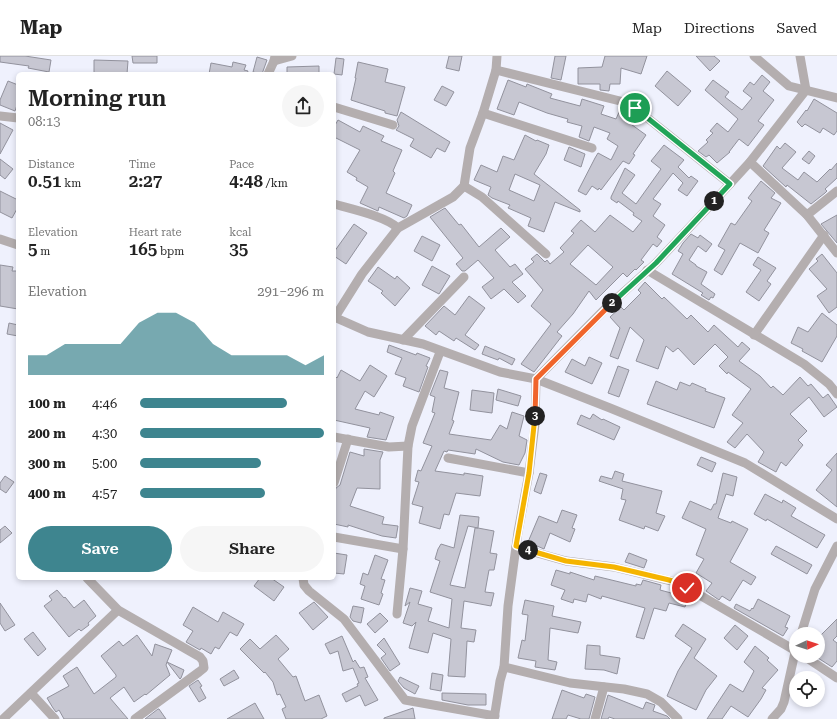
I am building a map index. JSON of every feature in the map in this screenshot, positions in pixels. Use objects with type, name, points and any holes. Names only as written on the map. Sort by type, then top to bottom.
[{"type":"street","points":[[269,72],[275,58],[292,56]]},
{"type":"street","points":[[336,314],[362,274],[398,228],[452,197],[464,186],[470,148],[483,113],[496,70],[497,56]]},
{"type":"street","points":[[754,56],[789,86],[837,98]]},
{"type":"street","points":[[303,580],[304,585],[309,591],[344,619],[405,700],[494,718],[500,681],[504,667],[508,606],[516,546],[529,473],[535,424],[536,379],[606,308],[656,263],[750,162],[806,90],[800,56]]},
{"type":"street","points":[[496,70],[628,103],[730,184]]},
{"type":"street","points":[[336,108],[392,125]]},
{"type":"street","points":[[483,113],[592,148]]},
{"type":"street","points":[[0,116],[16,118]]},
{"type":"street","points":[[750,162],[807,215],[837,253]]},
{"type":"street","points":[[464,186],[482,197],[546,254]]},
{"type":"street","points":[[807,215],[837,191]]},
{"type":"street","points":[[336,205],[380,218],[393,223],[398,228]]},
{"type":"street","points":[[754,335],[824,235]]},
{"type":"street","points":[[0,239],[16,244]]},
{"type":"street","points":[[647,270],[804,364],[829,384],[837,394]]},
{"type":"street","points":[[403,340],[464,277]]},
{"type":"street","points":[[336,318],[368,332],[423,344],[440,352],[500,372],[536,379],[745,463],[837,519]]},
{"type":"street","points":[[397,614],[403,549],[408,446],[412,426],[440,352]]},
{"type":"street","points":[[336,437],[389,447],[408,446]]},
{"type":"street","points":[[336,477],[348,439]]},
{"type":"street","points":[[448,458],[529,473]]},
{"type":"street","points":[[336,537],[403,549]]},
{"type":"street","points":[[516,546],[566,561],[614,567],[679,583],[789,646]]},
{"type":"street","points":[[802,627],[815,589],[837,546]]},
{"type":"street","points":[[90,580],[118,610],[200,657],[203,661],[204,668],[135,719]]},
{"type":"street","points":[[3,719],[118,610]]},
{"type":"street","points":[[772,719],[781,709],[784,702],[793,663]]},
{"type":"street","points":[[814,663],[837,678]]},
{"type":"street","points":[[504,667],[570,683],[624,689],[647,694],[661,702],[678,719]]},
{"type":"street","points":[[595,719],[604,687]]},
{"type":"street","points":[[31,693],[55,719]]},
{"type":"building","points":[[0,56],[25,56],[51,60],[49,72],[28,68],[29,66],[0,62]]},
{"type":"building","points":[[132,56],[157,56],[157,63],[133,63]]},
{"type":"building","points":[[449,56],[462,56],[459,71],[446,68]]},
{"type":"building","points":[[555,56],[566,56],[561,80],[551,78]]},
{"type":"building","points":[[605,56],[647,56],[641,74],[621,68],[620,84],[610,84],[609,91],[600,90],[600,84],[578,84],[578,68],[602,67]]},
{"type":"building","points":[[696,56],[714,56],[720,61],[710,71]]},
{"type":"building","points":[[257,57],[267,60],[263,72],[253,72]]},
{"type":"building","points":[[336,58],[344,59],[342,75],[336,74],[336,72],[334,72]]},
{"type":"building","points":[[94,60],[128,61],[127,72],[94,72]]},
{"type":"building","points":[[233,62],[246,65],[244,70],[248,71],[209,72],[211,63],[232,67]]},
{"type":"building","points":[[358,62],[388,69],[385,82],[405,87],[397,116],[351,100]]},
{"type":"building","points":[[319,66],[319,72],[287,72],[287,67]]},
{"type":"building","points":[[667,71],[691,91],[678,106],[655,86]]},
{"type":"building","points":[[762,75],[770,82],[763,91],[774,100],[758,121],[764,125],[748,146],[739,139],[730,152],[717,163],[709,155],[706,157],[698,151],[708,142],[706,140],[713,133],[710,131],[717,123],[728,132],[738,119],[705,90],[713,80],[729,92],[725,97],[742,110],[752,98],[743,91],[750,82],[754,85]]},
{"type":"building","points":[[508,80],[526,87],[527,84],[552,94],[550,98],[580,106],[582,99],[604,106],[601,114],[616,119],[620,110],[631,115],[628,122],[646,135],[633,154],[635,155],[629,164],[623,161],[601,190],[599,188],[598,190],[592,186],[586,195],[578,191],[598,153],[611,160],[618,146],[607,139],[610,133],[594,127],[589,141],[579,137],[582,126],[567,122],[568,119],[547,113],[519,102],[514,115],[497,109]]},
{"type":"building","points":[[8,81],[16,84],[15,111],[0,105],[0,100]]},
{"type":"building","points":[[442,86],[454,92],[446,106],[434,100]]},
{"type":"building","points":[[814,99],[837,113],[837,131],[834,135],[823,128],[820,133],[805,124],[802,127],[797,122],[806,110],[807,111]]},
{"type":"building","points":[[401,112],[450,142],[445,152],[437,148],[431,158],[410,146],[414,139],[396,130],[399,126],[397,120]]},
{"type":"building","points":[[338,120],[360,132],[363,126],[384,136],[381,141],[402,150],[393,171],[395,173],[386,193],[412,205],[407,216],[404,218],[379,207],[378,211],[360,203],[368,187],[356,180],[357,178],[347,172],[360,150],[336,138],[336,124]]},
{"type":"building","points":[[0,123],[13,130],[0,154]]},
{"type":"building","points":[[525,135],[536,141],[537,140],[549,145],[546,154],[534,174],[580,210],[580,212],[555,202],[544,232],[528,226],[531,218],[508,208],[510,205],[492,198],[488,195],[491,187],[474,180],[481,165],[497,172],[503,156],[514,160]],"holes":[[[515,174],[540,185],[534,201],[509,190]]]},
{"type":"building","points":[[785,143],[796,152],[782,168],[798,180],[804,172],[817,182],[837,163],[837,178],[825,189],[827,191],[825,193],[811,204],[787,185],[786,187],[763,166],[777,146],[780,149]]},
{"type":"building","points":[[664,145],[684,160],[678,167],[689,178],[691,176],[698,181],[687,196],[678,190],[683,183],[673,173],[653,199],[661,204],[653,216],[665,225],[657,237],[662,241],[657,247],[653,244],[641,260],[644,262],[636,270],[635,269],[627,277],[623,273],[596,300],[589,291],[573,314],[557,332],[562,336],[534,372],[521,364],[551,324],[531,306],[543,290],[525,269],[534,262],[531,259],[537,254],[545,262],[547,260],[550,264],[564,252],[560,248],[574,233],[571,231],[581,220],[595,232],[610,215],[633,232],[642,221],[618,201],[617,203],[611,199],[611,197],[625,168],[635,175],[622,193],[636,204],[661,169],[651,161]],"holes":[[[588,245],[613,267],[596,285],[570,264]]]},
{"type":"building","points":[[569,147],[585,154],[581,167],[564,160]]},
{"type":"building","points":[[809,151],[815,156],[809,164],[802,159]]},
{"type":"building","points":[[0,159],[13,169],[5,179],[0,175]]},
{"type":"building","points":[[761,181],[775,193],[771,198],[781,203],[764,230],[769,233],[758,253],[740,243],[722,275],[714,270],[725,250],[718,246],[731,223],[735,225],[752,201],[748,198]]},
{"type":"building","points":[[0,191],[16,199],[16,211],[12,218],[0,212]]},
{"type":"building","points":[[445,208],[459,225],[461,224],[479,247],[501,228],[510,237],[495,250],[510,267],[515,264],[523,274],[512,282],[526,296],[518,303],[504,289],[491,299],[482,287],[494,278],[478,260],[465,271],[462,271],[456,264],[463,258],[430,217]]},
{"type":"building","points":[[837,215],[837,243],[821,224]]},
{"type":"building","points":[[354,224],[367,233],[346,264],[336,257],[336,249]]},
{"type":"building","points":[[691,234],[698,238],[700,235],[712,244],[706,252],[698,246],[689,260],[707,272],[701,284],[715,294],[713,298],[711,297],[709,300],[701,295],[703,293],[672,274],[683,254],[678,251]]},
{"type":"building","points":[[422,236],[440,245],[432,261],[414,251]]},
{"type":"building","points":[[822,254],[837,273],[837,307],[829,313],[817,296],[827,289],[809,269],[818,261],[816,259]]},
{"type":"building","points":[[758,257],[776,268],[767,281],[771,284],[759,301],[746,292],[761,270],[753,265]]},
{"type":"building","points":[[0,265],[13,267],[12,271],[16,271],[16,309],[0,306]]},
{"type":"building","points":[[432,266],[450,276],[439,294],[422,285]]},
{"type":"building","points":[[378,267],[395,279],[397,276],[410,288],[395,306],[381,293],[383,291],[368,281]]},
{"type":"building","points":[[645,282],[662,299],[664,297],[687,319],[691,315],[708,332],[714,325],[738,347],[742,342],[750,349],[739,361],[760,376],[771,388],[773,386],[783,395],[800,377],[808,386],[811,384],[823,398],[828,394],[837,407],[824,417],[809,397],[790,414],[807,431],[798,440],[803,445],[786,466],[781,462],[776,472],[758,462],[764,452],[747,434],[735,448],[727,442],[743,423],[732,415],[751,389],[728,372],[727,374],[719,366],[728,357],[715,344],[694,365],[678,348],[673,352],[666,346],[658,369],[636,361],[644,340],[630,327],[618,359],[610,356],[620,328],[610,317],[621,307],[624,310],[641,293],[638,290]]},
{"type":"building","points":[[469,296],[485,308],[465,335],[479,345],[475,350],[456,338],[454,341],[439,331],[436,335],[425,326],[444,306],[455,315]]},
{"type":"building","points":[[822,313],[837,325],[837,336],[822,362],[791,343],[798,327],[808,332]]},
{"type":"building","points":[[9,323],[16,325],[16,336],[7,334]]},
{"type":"building","points":[[389,345],[416,355],[417,353],[430,358],[426,366],[428,367],[419,392],[403,386],[406,378],[395,374],[402,358],[387,352]]},
{"type":"building","points":[[485,346],[515,359],[512,365],[499,358],[498,360],[482,354]]},
{"type":"building","points":[[589,357],[602,363],[592,384],[565,372],[572,359],[585,366]]},
{"type":"building","points":[[370,365],[387,376],[374,397],[365,391],[355,409],[379,415],[380,412],[394,417],[386,440],[367,437],[370,428],[336,420],[336,377],[337,378],[341,370],[360,381]]},
{"type":"building","points":[[618,366],[629,370],[619,397],[608,393]]},
{"type":"building","points":[[440,370],[448,372],[444,388],[459,392],[452,420],[454,421],[449,434],[491,440],[500,425],[507,429],[512,412],[524,416],[519,436],[527,440],[525,453],[519,465],[503,462],[476,449],[475,454],[448,450],[447,452],[444,451],[435,471],[483,476],[480,496],[456,493],[449,515],[444,514],[440,529],[419,523],[423,507],[412,504],[419,482],[415,481],[418,470],[421,471],[432,446],[423,443],[435,413],[432,412],[435,397],[430,395]]},
{"type":"building","points":[[656,381],[677,390],[680,382],[690,386],[692,383],[706,389],[705,391],[725,398],[714,428],[647,404]]},
{"type":"building","points":[[498,389],[521,396],[518,406],[496,400]]},
{"type":"building","points":[[472,390],[494,393],[492,413],[470,410]]},
{"type":"building","points":[[593,414],[602,420],[603,419],[620,427],[614,440],[577,424],[581,415],[590,419]]},
{"type":"building","points":[[364,449],[383,452],[380,460],[380,489],[357,488],[350,506],[384,517],[382,524],[398,526],[396,538],[382,536],[348,525],[348,527],[336,524],[336,488],[340,485],[350,452],[364,456]]},
{"type":"building","points":[[837,453],[837,507],[816,490],[832,470],[826,465]]},
{"type":"building","points":[[701,457],[716,463],[712,472],[697,465]]},
{"type":"building","points":[[615,471],[624,474],[622,481],[662,491],[656,513],[665,516],[658,531],[645,526],[644,529],[619,520],[626,500],[621,499],[623,489],[599,481],[601,476],[612,479]]},
{"type":"building","points":[[540,473],[547,475],[541,494],[534,491]]},
{"type":"building","points":[[723,473],[737,477],[733,496],[726,494],[718,518],[731,523],[732,521],[748,529],[730,562],[756,577],[751,585],[743,580],[730,601],[722,596],[719,600],[706,591],[712,583],[696,573],[704,559],[696,555],[706,529],[682,518],[690,501],[711,510],[714,504],[716,504]]},
{"type":"building","points":[[5,476],[14,482],[6,493],[0,489],[0,483]]},
{"type":"building","points":[[765,494],[782,503],[783,500],[796,508],[791,516],[825,535],[817,548],[767,519],[766,521],[754,514]]},
{"type":"building","points":[[562,510],[577,515],[572,528],[575,529],[570,542],[550,533],[544,549],[528,542],[539,516],[557,523]]},
{"type":"building","points":[[460,515],[479,517],[478,528],[494,531],[490,553],[497,554],[494,570],[489,570],[485,592],[494,593],[491,606],[464,601],[461,628],[476,630],[474,642],[467,641],[465,677],[448,676],[451,639],[433,633],[428,653],[409,648],[416,622],[412,626],[403,623],[410,602],[405,606],[410,588],[422,591],[418,604],[432,608],[428,621],[449,628],[452,599],[430,592],[440,561],[435,559],[438,549],[441,544],[454,548]],"holes":[[[468,526],[478,528],[475,528],[465,588],[450,585]]]},
{"type":"building","points":[[5,526],[12,533],[0,543],[0,530]]},
{"type":"building","points":[[776,546],[812,565],[807,574],[771,554]]},
{"type":"building","points":[[336,553],[347,555],[344,574],[336,573]]},
{"type":"building","points":[[629,553],[647,560],[644,568],[625,562]]},
{"type":"building","points":[[375,555],[388,560],[381,579],[385,580],[381,593],[383,594],[379,605],[361,599],[365,586],[360,584],[363,573],[368,575]]},
{"type":"building","points":[[556,570],[570,574],[570,572],[594,580],[595,576],[636,586],[636,584],[641,585],[643,580],[661,585],[660,590],[675,594],[676,590],[689,596],[685,607],[669,603],[666,611],[654,608],[644,639],[636,637],[645,608],[602,596],[601,599],[588,594],[586,602],[574,599],[573,603],[561,599],[565,590],[551,585]]},
{"type":"building","points":[[258,580],[274,580],[284,587],[274,601],[254,586]]},
{"type":"building","points":[[57,590],[74,608],[84,600],[96,616],[88,623],[89,625],[81,631],[79,629],[69,637],[44,606],[52,600],[49,596]]},
{"type":"building","points":[[758,599],[790,616],[785,627],[788,628],[783,636],[734,608],[736,604],[750,611],[752,608],[753,609]]},
{"type":"building","points":[[525,600],[554,606],[552,616],[581,622],[578,633],[550,628],[548,660],[557,662],[555,670],[535,667],[536,661],[518,658],[522,640],[525,641],[528,615],[522,614]]},
{"type":"building","points":[[314,602],[328,617],[313,630],[299,613]]},
{"type":"building","points":[[0,603],[15,625],[5,631],[0,623]]},
{"type":"building","points":[[353,606],[364,608],[361,623],[353,621],[350,617]]},
{"type":"building","points":[[193,607],[218,622],[223,612],[244,624],[237,636],[230,632],[219,649],[215,647],[211,654],[186,642],[193,631],[183,625]]},
{"type":"building","points":[[380,613],[388,621],[375,633],[367,624]]},
{"type":"building","points":[[837,619],[837,636],[833,640],[837,643],[837,661],[832,667],[825,662],[825,631]]},
{"type":"building","points":[[683,624],[706,639],[694,658],[717,676],[706,690],[696,710],[667,696],[678,671],[692,648],[675,636]]},
{"type":"building","points":[[735,625],[748,636],[737,650],[724,638]]},
{"type":"building","points":[[33,632],[46,649],[38,656],[24,639]]},
{"type":"building","points":[[137,635],[152,656],[155,644],[172,650],[166,665],[170,675],[146,695],[145,694],[134,702],[124,687],[110,698],[128,719],[64,719],[59,710],[56,712],[47,698],[69,686],[63,676],[77,667],[94,694],[116,677],[101,656],[119,641],[123,646]]},
{"type":"building","points":[[276,635],[289,649],[278,659],[293,677],[296,676],[305,701],[319,695],[327,716],[321,719],[286,719],[282,709],[286,707],[280,694],[277,695],[273,682],[265,672],[264,673],[240,649],[250,639],[260,649]]},
{"type":"building","points":[[342,636],[353,662],[355,660],[360,668],[364,667],[368,677],[365,678],[378,700],[365,706],[360,695],[346,702],[342,694],[358,686],[357,684],[359,683],[353,668],[343,671],[338,651],[330,654],[325,644]]},
{"type":"building","points":[[384,638],[400,664],[390,671],[381,658],[386,654],[377,645]]},
{"type":"building","points":[[587,645],[600,646],[600,655],[620,658],[617,674],[604,670],[585,669]]},
{"type":"building","points":[[755,646],[769,658],[767,660],[778,670],[762,688],[766,690],[761,699],[748,717],[731,706],[722,719],[707,719],[730,684],[743,692],[754,671],[744,662]]},
{"type":"building","points":[[167,662],[184,670],[180,679]]},
{"type":"building","points":[[234,670],[239,678],[224,686],[220,679]]},
{"type":"building","points":[[432,673],[443,675],[441,691],[430,689]]},
{"type":"building","points":[[400,677],[419,686],[415,694],[404,688],[398,681]]},
{"type":"building","points":[[198,680],[202,686],[200,687],[206,698],[199,702],[189,686]]},
{"type":"building","points":[[562,690],[584,698],[586,694],[595,697],[589,719],[581,719],[568,715],[566,719],[552,719]]},
{"type":"building","points":[[442,693],[486,694],[486,705],[468,705],[442,700]]},
{"type":"building","points":[[608,695],[643,709],[646,702],[655,705],[653,711],[667,716],[670,719],[615,719],[609,717],[608,719],[601,719]]},
{"type":"building","points":[[255,703],[264,719],[227,719]]},
{"type":"building","points":[[413,708],[415,719],[384,719],[384,718]]},
{"type":"building","points":[[158,709],[166,719],[145,719]]},
{"type":"route","points":[[635,108],[730,184],[656,263],[606,308],[536,379],[535,424],[529,473],[516,546],[566,561],[614,567],[669,580],[679,583],[687,588]]}]
